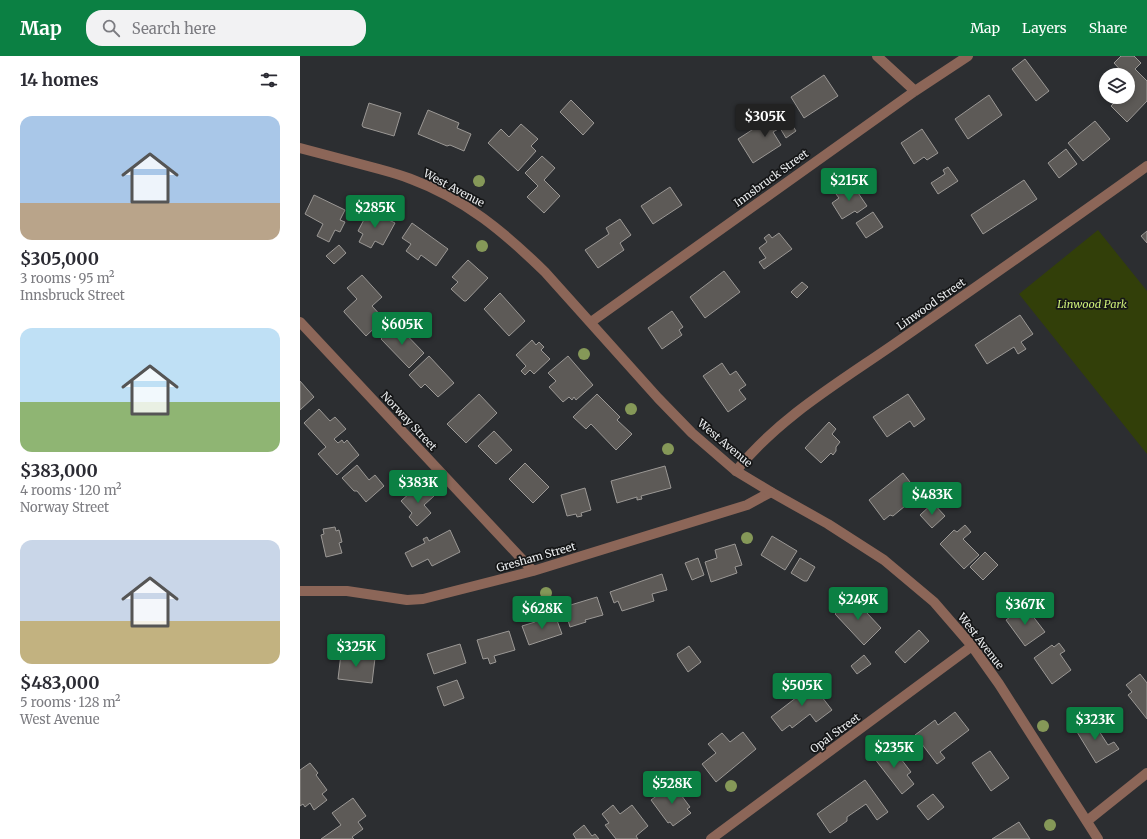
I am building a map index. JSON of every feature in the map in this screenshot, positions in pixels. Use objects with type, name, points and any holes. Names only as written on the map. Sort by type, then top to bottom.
[{"type":"street","points":[[877,56],[915,91]]},
{"type":"street","name":"Innsbruck Street","points":[[591,322],[915,91],[968,56]]},
{"type":"street","name":"West Avenue","points":[[300,148],[410,178],[464,205],[485,219],[526,253],[545,272],[658,398],[692,433],[736,471],[828,524],[884,560],[934,602],[972,646],[999,684],[1098,839]]},
{"type":"street","name":"Linwood Street","points":[[736,471],[750,453],[794,414],[1068,223],[1147,166]]},
{"type":"street","name":"Norway Street","points":[[300,322],[533,572]]},
{"type":"street","name":"Gresham Street","points":[[300,591],[347,591],[407,600],[423,599],[533,572],[747,505],[771,492]]},
{"type":"street","name":"Opal Street","points":[[711,839],[972,646]]},
{"type":"street","points":[[1087,821],[1147,773]]},
{"type":"green space","name":"Linwood Park","points":[[1098,230],[1147,291],[1147,454],[1019,294]]},
{"type":"building","points":[[1121,56],[1134,56],[1141,63],[1135,69],[1119,68],[1114,63]]},
{"type":"building","points":[[1025,59],[1049,91],[1036,101],[1012,69]]},
{"type":"building","points":[[1135,69],[1147,81],[1147,101],[1127,122],[1111,106],[1113,104],[1135,104]]},
{"type":"building","points":[[824,75],[838,96],[804,118],[791,97]]},
{"type":"building","points":[[989,95],[1002,115],[968,139],[955,119]]},
{"type":"building","points":[[571,100],[594,123],[583,135],[560,112]]},
{"type":"building","points":[[369,103],[401,113],[394,136],[363,127],[362,125]]},
{"type":"building","points":[[428,110],[459,123],[457,128],[471,134],[464,151],[450,145],[447,146],[418,134]]},
{"type":"building","points":[[786,116],[796,131],[786,138],[780,128],[773,132],[781,145],[753,163],[738,139],[772,117],[776,123]]},
{"type":"building","points":[[1095,121],[1110,139],[1083,161],[1068,143]]},
{"type":"building","points":[[521,124],[538,139],[531,146],[536,151],[518,171],[488,143],[501,129],[509,137]]},
{"type":"building","points":[[922,129],[938,153],[927,160],[924,157],[914,164],[901,143]]},
{"type":"building","points":[[1066,149],[1077,164],[1059,178],[1048,163]]},
{"type":"building","points":[[542,156],[555,168],[544,180],[560,196],[544,213],[527,197],[538,186],[525,173]]},
{"type":"building","points":[[948,167],[958,181],[938,194],[931,183],[945,174],[943,170]]},
{"type":"building","points":[[1024,180],[1037,199],[983,234],[971,215]]},
{"type":"building","points":[[852,184],[867,206],[857,213],[855,211],[842,219],[832,203],[839,198],[836,194]]},
{"type":"building","points":[[670,187],[682,205],[653,224],[641,206]]},
{"type":"building","points":[[314,195],[345,210],[340,220],[345,222],[340,232],[335,230],[329,242],[317,236],[323,224],[305,214]]},
{"type":"building","points":[[369,210],[395,223],[383,245],[375,241],[371,248],[359,242],[363,234],[358,231]]},
{"type":"building","points":[[873,212],[883,227],[866,238],[856,223]]},
{"type":"building","points":[[620,219],[631,235],[620,243],[624,250],[598,268],[585,250],[609,234],[606,228]]},
{"type":"building","points":[[412,223],[448,249],[436,266],[421,255],[418,260],[406,251],[411,244],[402,238]]},
{"type":"building","points":[[1147,231],[1147,243],[1141,236]]},
{"type":"building","points":[[779,233],[792,249],[764,269],[759,262],[766,258],[759,248],[767,242],[764,238],[769,234],[772,238]]},
{"type":"building","points":[[339,245],[346,253],[334,264],[326,256]]},
{"type":"building","points":[[468,260],[488,278],[466,301],[464,301],[451,289],[458,282],[452,277]]},
{"type":"building","points":[[724,271],[740,292],[705,318],[690,297]]},
{"type":"building","points":[[362,275],[382,297],[372,306],[384,319],[366,336],[344,312],[357,299],[347,288]]},
{"type":"building","points":[[802,282],[808,287],[797,298],[791,292]]},
{"type":"building","points":[[500,293],[525,321],[509,336],[484,309]]},
{"type":"building","points":[[672,311],[683,327],[679,330],[682,335],[662,349],[648,328]]},
{"type":"building","points":[[1020,315],[1033,334],[1021,342],[1026,349],[1018,354],[1014,347],[987,364],[975,345]]},
{"type":"building","points":[[396,324],[424,353],[409,368],[381,339]]},
{"type":"building","points":[[532,340],[536,345],[539,342],[544,347],[541,350],[550,359],[534,374],[530,370],[525,375],[521,371],[526,366],[516,355]]},
{"type":"building","points":[[429,356],[454,383],[438,397],[425,384],[421,388],[409,375]]},
{"type":"building","points":[[568,356],[593,385],[576,400],[574,397],[572,400],[569,397],[563,402],[549,387],[556,381],[548,373]]},
{"type":"building","points":[[722,363],[730,375],[736,371],[746,385],[739,390],[746,399],[728,412],[703,376]]},
{"type":"building","points":[[300,381],[314,397],[300,410]]},
{"type":"building","points":[[479,394],[497,413],[466,443],[447,424]]},
{"type":"building","points":[[597,394],[620,417],[617,420],[632,434],[616,450],[591,424],[586,429],[573,417]]},
{"type":"building","points":[[908,394],[925,419],[914,427],[910,421],[887,437],[873,417]]},
{"type":"building","points":[[319,409],[330,421],[335,417],[346,429],[334,439],[338,443],[342,440],[344,443],[347,440],[359,455],[337,475],[318,454],[326,447],[304,423]]},
{"type":"building","points":[[829,422],[836,429],[832,434],[840,442],[833,455],[831,453],[821,463],[805,448]]},
{"type":"building","points":[[494,431],[512,450],[496,464],[478,446]]},
{"type":"building","points":[[525,463],[549,487],[533,503],[509,479]]},
{"type":"building","points":[[357,465],[369,480],[375,475],[384,486],[366,502],[357,491],[354,491],[342,478]]},
{"type":"building","points":[[665,466],[671,488],[641,496],[642,499],[637,500],[637,497],[617,503],[611,481]]},
{"type":"building","points":[[903,473],[917,491],[908,498],[911,501],[893,516],[890,515],[884,520],[869,500]]},
{"type":"building","points":[[421,483],[434,496],[424,505],[431,513],[417,526],[409,517],[412,513],[401,501]]},
{"type":"building","points":[[585,488],[591,510],[581,513],[582,516],[577,517],[576,514],[567,516],[561,495]]},
{"type":"building","points":[[933,503],[945,516],[932,528],[920,515]]},
{"type":"building","points":[[965,525],[971,532],[963,539],[979,555],[964,569],[940,544],[954,530],[957,532]]},
{"type":"building","points":[[335,527],[336,531],[339,530],[342,542],[339,543],[342,553],[326,557],[321,535],[324,534],[323,529]]},
{"type":"building","points":[[450,530],[460,552],[432,566],[428,559],[412,567],[405,553],[425,543],[423,539],[427,537],[429,541]]},
{"type":"building","points":[[772,536],[797,551],[785,570],[761,555]]},
{"type":"building","points":[[735,544],[742,565],[735,567],[737,573],[711,582],[705,562],[717,558],[715,550]]},
{"type":"building","points":[[985,552],[998,565],[983,580],[970,567]]},
{"type":"building","points":[[698,558],[704,575],[692,580],[685,563]]},
{"type":"building","points":[[800,558],[815,567],[807,581],[804,581],[791,573]]},
{"type":"building","points":[[662,574],[667,590],[652,594],[654,601],[622,611],[618,601],[614,603],[610,592]]},
{"type":"building","points":[[597,597],[603,615],[585,620],[586,622],[570,627],[564,607]]},
{"type":"building","points":[[852,597],[881,628],[864,645],[835,614]]},
{"type":"building","points":[[1025,606],[1045,632],[1025,646],[1006,620]]},
{"type":"building","points":[[555,615],[562,634],[529,645],[522,626],[535,622],[534,619],[539,617],[540,620]]},
{"type":"building","points":[[919,630],[929,641],[905,663],[895,652]]},
{"type":"building","points":[[509,631],[515,650],[494,656],[496,662],[490,664],[488,658],[483,659],[477,640]]},
{"type":"building","points":[[1059,643],[1065,651],[1060,654],[1071,670],[1052,684],[1034,658],[1052,645],[1054,647]]},
{"type":"building","points":[[460,644],[466,663],[434,674],[427,654]]},
{"type":"building","points":[[689,646],[701,662],[688,672],[677,654]]},
{"type":"building","points":[[341,654],[375,658],[372,683],[338,679]]},
{"type":"building","points":[[864,655],[871,664],[857,674],[851,666]]},
{"type":"building","points":[[1140,674],[1147,683],[1147,719],[1128,695],[1132,692],[1126,685]]},
{"type":"building","points":[[808,679],[832,710],[816,722],[810,714],[792,728],[790,725],[782,731],[771,717],[797,697],[794,694],[802,688],[800,685]]},
{"type":"building","points":[[457,680],[464,698],[444,706],[437,687]]},
{"type":"building","points":[[955,712],[969,730],[940,752],[945,758],[937,764],[915,735],[935,720],[938,725]]},
{"type":"building","points":[[1090,717],[1108,745],[1114,742],[1119,749],[1096,763],[1074,727]]},
{"type":"building","points":[[743,732],[756,749],[716,782],[702,764],[716,753],[708,744],[722,733],[730,742]]},
{"type":"building","points":[[884,745],[897,762],[901,759],[911,772],[907,775],[914,784],[902,794],[871,754]]},
{"type":"building","points":[[990,751],[1009,778],[991,791],[972,763]]},
{"type":"building","points":[[310,763],[318,773],[316,775],[327,790],[322,794],[327,800],[314,810],[310,803],[305,807],[303,804],[300,806],[300,770]]},
{"type":"building","points":[[865,780],[888,812],[877,820],[866,804],[847,817],[847,821],[830,833],[817,814]]},
{"type":"building","points":[[673,784],[690,807],[687,809],[691,813],[673,826],[670,822],[668,823],[651,800]]},
{"type":"building","points":[[933,794],[944,807],[928,820],[917,806]]},
{"type":"building","points":[[353,798],[366,816],[358,822],[363,829],[352,837],[354,839],[321,839],[341,825],[332,813]]},
{"type":"building","points":[[613,805],[620,814],[632,805],[648,826],[636,836],[638,839],[616,839],[605,825],[609,823],[602,814]]},
{"type":"building","points":[[1019,822],[1030,839],[992,839]]},
{"type":"building","points":[[584,825],[592,836],[595,834],[599,839],[576,839],[573,834]]}]
